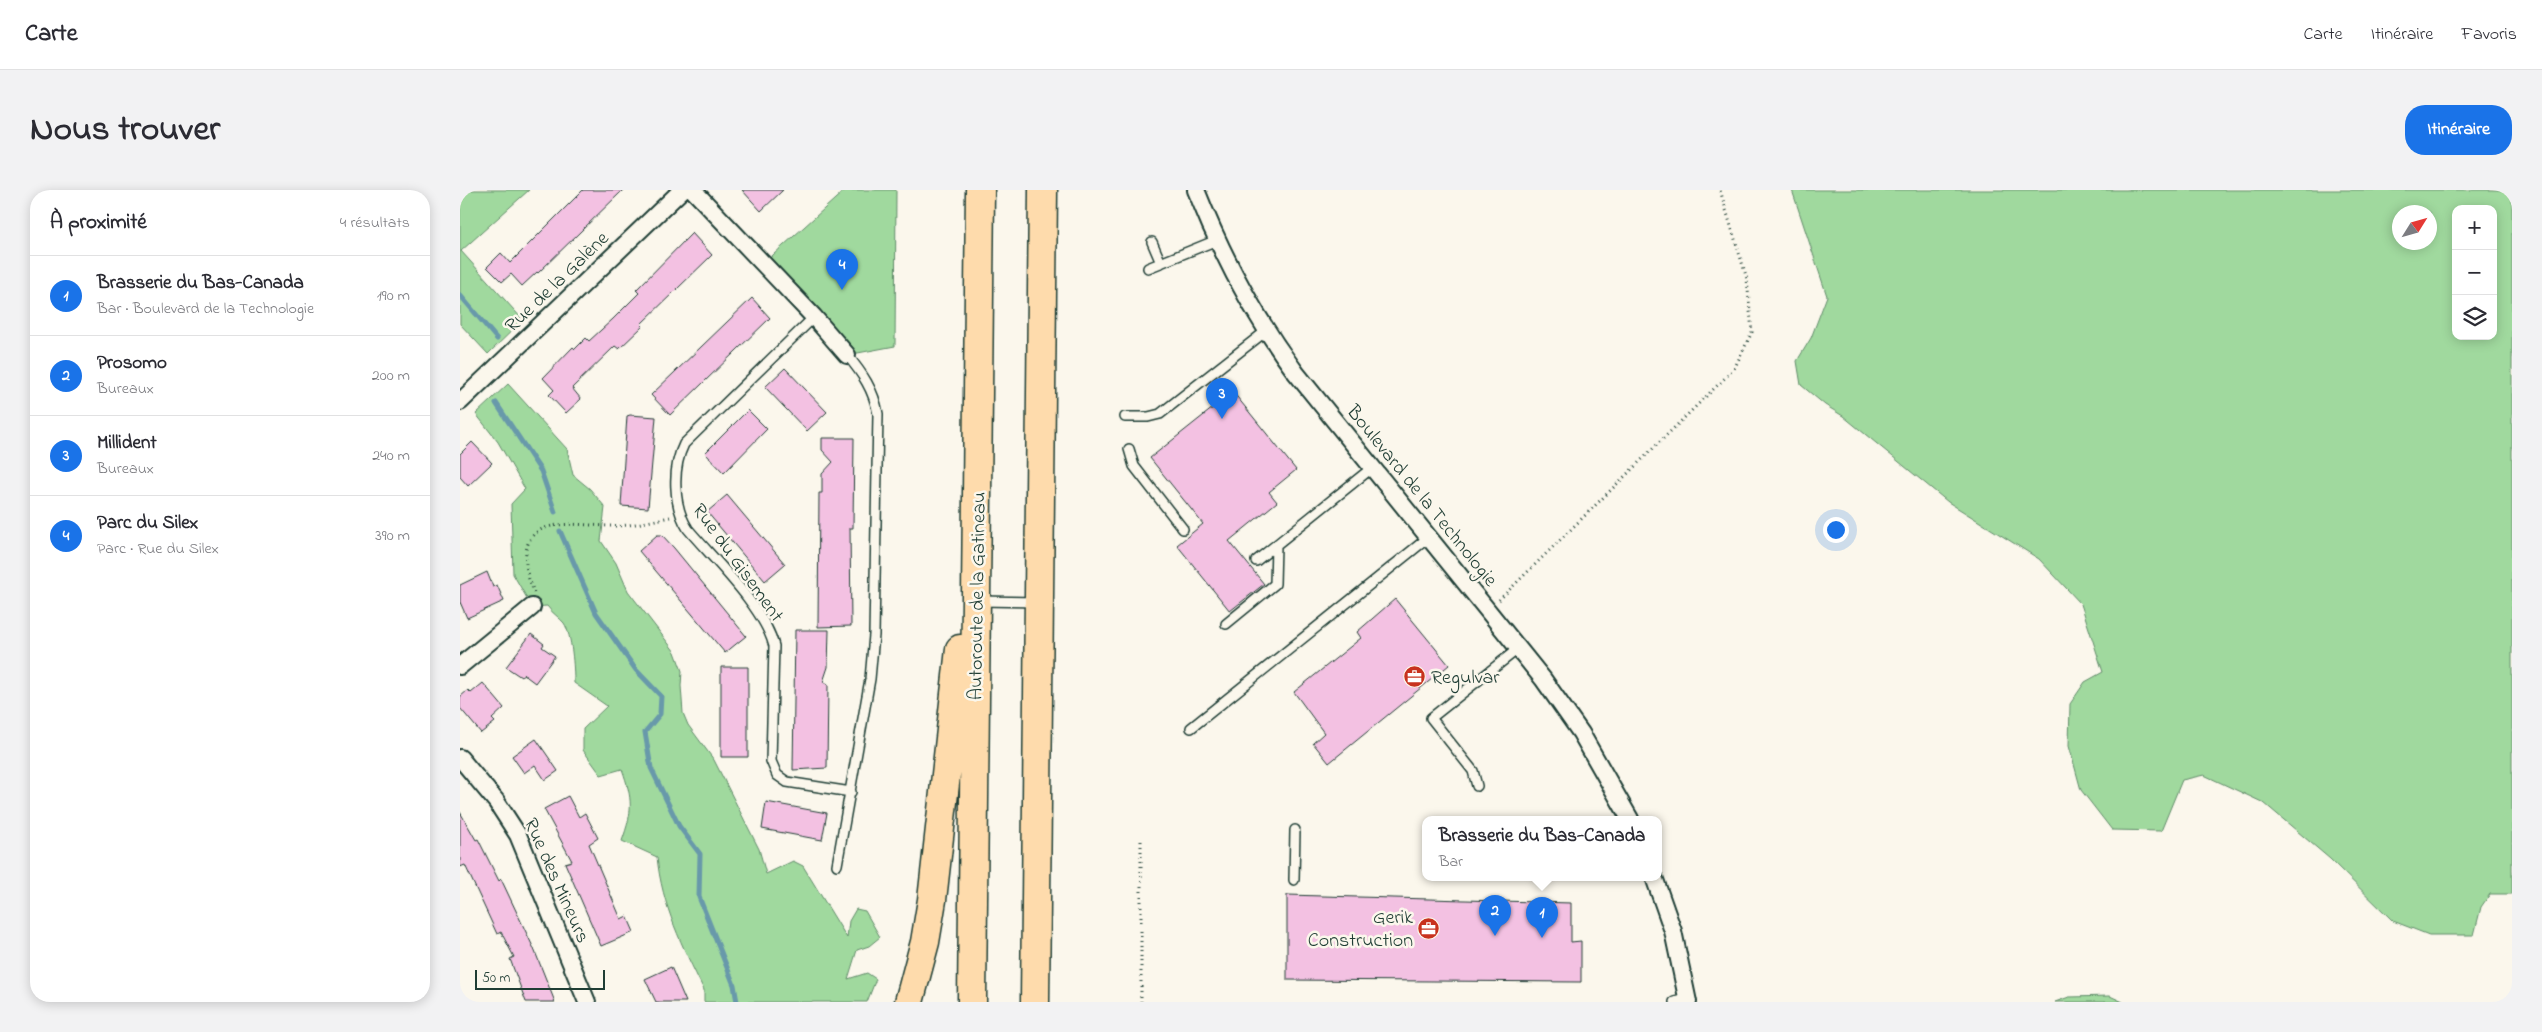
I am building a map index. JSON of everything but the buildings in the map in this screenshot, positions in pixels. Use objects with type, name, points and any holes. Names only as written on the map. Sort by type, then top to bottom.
[{"type":"highway","name":"Autoroute de la Gatineau","points":[[972,1002],[970,601],[977,486],[980,190]]},
{"type":"highway","points":[[1035,1002],[1043,190]]},
{"type":"highway","points":[[909,1002],[925,942],[934,884],[970,601]]},
{"type":"street","name":"Rue de la Galène","points":[[460,402],[682,190]]},
{"type":"street","points":[[693,190],[814,317],[847,355]]},
{"type":"street","name":"Boulevard de la Technologie","points":[[1196,190],[1216,240],[1266,331],[1296,373],[1519,648],[1581,733],[1628,816]]},
{"type":"street","points":[[460,666],[532,608]]},
{"type":"street","name":"Rue des Mineurs","points":[[460,758],[496,801],[518,835],[588,1002]]},
{"type":"street","points":[[1655,881],[1673,931],[1683,1001]]},
{"type":"lane","points":[[1148,268],[1216,240]]},
{"type":"lane","points":[[1152,242],[1160,263]]},
{"type":"lane","name":"Rue du Gisement","points":[[814,317],[684,444],[678,466],[677,498],[680,515],[688,529],[761,615],[771,635],[774,646],[772,761],[776,775],[787,782],[851,792]]},
{"type":"lane","points":[[1126,417],[1148,417],[1160,414],[1266,331]]},
{"type":"lane","points":[[837,865],[851,792],[874,635],[878,414],[864,374],[847,355]]},
{"type":"lane","points":[[1128,449],[1134,466],[1183,529]]},
{"type":"lane","points":[[1256,561],[1373,467]]},
{"type":"lane","points":[[1191,728],[1429,536]]},
{"type":"lane","points":[[1226,624],[1274,584],[1276,545]]},
{"type":"lane","points":[[970,601],[1039,602]]},
{"type":"lane","points":[[1478,786],[1473,771],[1431,718],[1519,648]]},
{"type":"lane","points":[[1294,880],[1295,830]]},
{"type":"path","points":[[1488,610],[1734,369],[1752,332],[1747,279],[1720,190]]},
{"type":"path","points":[[532,608],[534,591],[529,582],[526,552],[532,538],[542,528],[551,525],[567,524],[612,526],[638,524],[680,515]]},
{"type":"path","points":[[1140,1002],[1141,837]]},
{"type":"green space","points":[[460,190],[529,190],[461,251],[523,320],[488,354],[460,324]]},
{"type":"green space","points":[[845,190],[896,190],[895,346],[847,355],[763,264]]},
{"type":"green space","points":[[1792,190],[2512,190],[2512,894],[2490,894],[2481,907],[2474,935],[2429,935],[2393,921],[2330,859],[2264,803],[2204,775],[2182,780],[2161,831],[2112,830],[2081,790],[2069,746],[2070,704],[2085,682],[2103,672],[2081,604],[2039,559],[1948,502],[1843,416],[1825,405],[1801,385],[1797,361],[1811,338],[1827,296]]},
{"type":"green space","points":[[508,384],[567,449],[573,475],[590,489],[605,507],[601,541],[616,563],[628,591],[675,652],[682,671],[683,713],[688,725],[714,760],[759,849],[766,874],[793,861],[803,866],[847,938],[849,921],[856,909],[865,911],[880,937],[869,946],[857,950],[848,979],[867,973],[876,979],[867,1002],[704,1002],[704,990],[681,942],[668,909],[657,857],[622,841],[630,813],[630,797],[622,769],[601,775],[583,750],[583,729],[607,706],[574,683],[571,643],[567,628],[547,606],[532,607],[513,574],[511,504],[525,489],[498,442],[476,414]]},
{"type":"green space","points":[[2110,996],[2123,1002],[2055,1002],[2069,997]]},
{"type":"waterway","points":[[460,295],[497,339]]},
{"type":"waterway","points":[[496,403],[541,471],[555,512]]},
{"type":"waterway","points":[[560,531],[596,613],[636,670],[661,696],[660,714],[645,732],[651,768],[679,826],[700,854],[699,897],[734,985],[737,1002]]},
{"type":"place","name":"Parc du Silex","points":[[842,290]]},
{"type":"place","name":"Millident","points":[[1222,419]]},
{"type":"place","name":"Regulvar","points":[[1415,676]]},
{"type":"place","name":"Gerik Construction","points":[[1429,928]]},
{"type":"place","name":"Prosomo","points":[[1495,936]]},
{"type":"place","name":"Brasserie du Bas-Canada","points":[[1542,938]]}]
